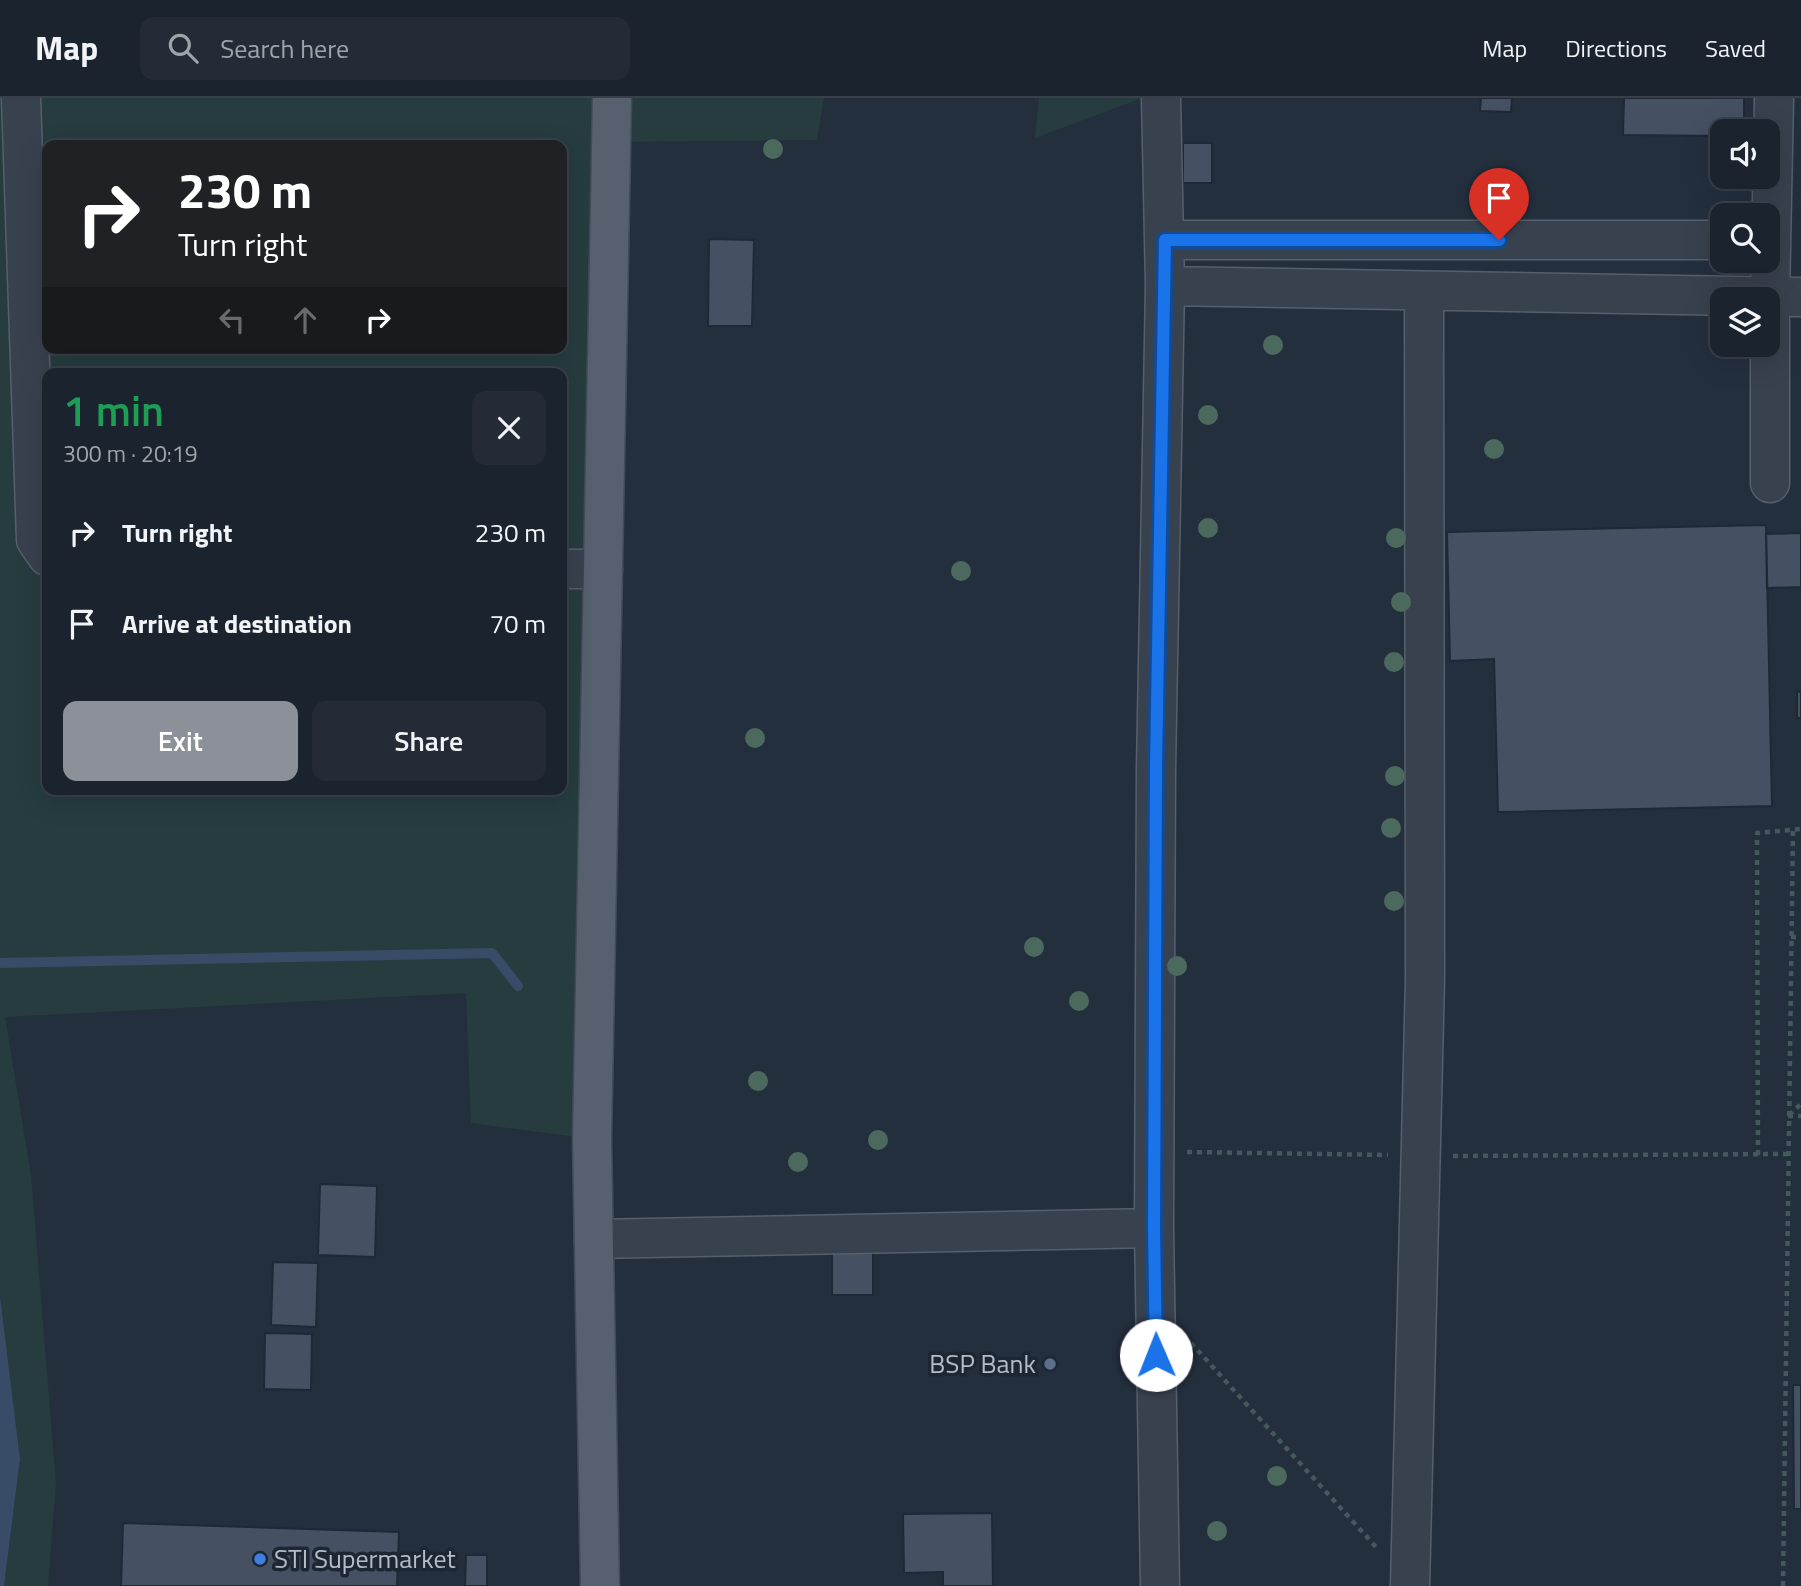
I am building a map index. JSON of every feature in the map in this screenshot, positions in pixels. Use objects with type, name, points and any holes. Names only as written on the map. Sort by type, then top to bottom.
[{"type":"main road","points":[[600,1586],[592,1125],[612,98]]},
{"type":"street","points":[[21,98],[36,540],[42,549]]},
{"type":"street","points":[[1160,1586],[1154,1228],[1156,768],[1165,286],[1161,98]]},
{"type":"street","points":[[1774,98],[1778,203]]},
{"type":"street","points":[[1165,240],[1710,240]]},
{"type":"street","points":[[1770,483],[1786,297],[1780,240]]},
{"type":"street","points":[[1165,286],[1786,297]]},
{"type":"street","points":[[1410,1585],[1425,979],[1424,292]]},
{"type":"street","points":[[567,569],[603,569]]},
{"type":"street","points":[[594,1239],[1154,1228]]},
{"type":"path","points":[[1758,1155],[1757,834],[1801,828]]},
{"type":"path","points":[[1783,1586],[1793,829]]},
{"type":"path","points":[[1791,937],[1801,937]]},
{"type":"path","points":[[1788,1116],[1801,1104]]},
{"type":"path","points":[[1788,1116],[1801,1116]]},
{"type":"path","points":[[1155,1152],[1420,1156],[1788,1154]]},
{"type":"path","points":[[1156,1304],[1410,1585]]},
{"type":"green space","points":[[0,98],[824,98],[817,140],[612,142],[592,1139],[471,1123],[466,993],[5,1017],[31,1175],[56,1483],[48,1586],[4,1586],[20,1459],[0,1296]]},
{"type":"green space","points":[[1039,98],[1142,98],[1035,138]]},
{"type":"water","points":[[0,1296],[20,1459],[4,1586],[0,1586]]},
{"type":"building","points":[[1481,98],[1512,98],[1511,112],[1480,111]]},
{"type":"building","points":[[1624,98],[1744,98],[1744,119],[1710,119],[1710,136],[1623,135]]},
{"type":"building","points":[[1183,143],[1212,143],[1212,183],[1183,183]]},
{"type":"building","points":[[709,239],[754,240],[752,326],[708,326]]},
{"type":"building","points":[[1766,525],[1772,806],[1498,812],[1494,659],[1450,661],[1447,532]]},
{"type":"building","points":[[1801,533],[1801,587],[1767,588],[1766,534]]},
{"type":"building","points":[[1797,692],[1801,692],[1801,718],[1797,718]]},
{"type":"building","points":[[320,1184],[377,1186],[375,1257],[318,1255]]},
{"type":"building","points":[[832,1251],[873,1251],[873,1295],[832,1295]]},
{"type":"building","points":[[273,1262],[318,1263],[316,1327],[271,1325]]},
{"type":"building","points":[[265,1333],[312,1334],[311,1390],[264,1389]]},
{"type":"building","points":[[1793,1385],[1801,1385],[1801,1509],[1794,1509]]},
{"type":"building","points":[[992,1513],[993,1586],[943,1586],[943,1572],[904,1573],[903,1514]]},
{"type":"building","name":"STI Supermarket","points":[[123,1523],[399,1532],[397,1586],[121,1586]]},
{"type":"building","points":[[466,1555],[487,1555],[487,1586],[465,1586]]},
{"type":"waterway","points":[[0,963],[492,953],[518,986]]},
{"type":"place","name":"BSP Bank","points":[[1050,1364]]},
{"type":"place","name":"STI Supermarket","points":[[260,1559]]},
{"type":"route","points":[[1156,1355],[1156,768],[1165,240],[1499,240]]}]
